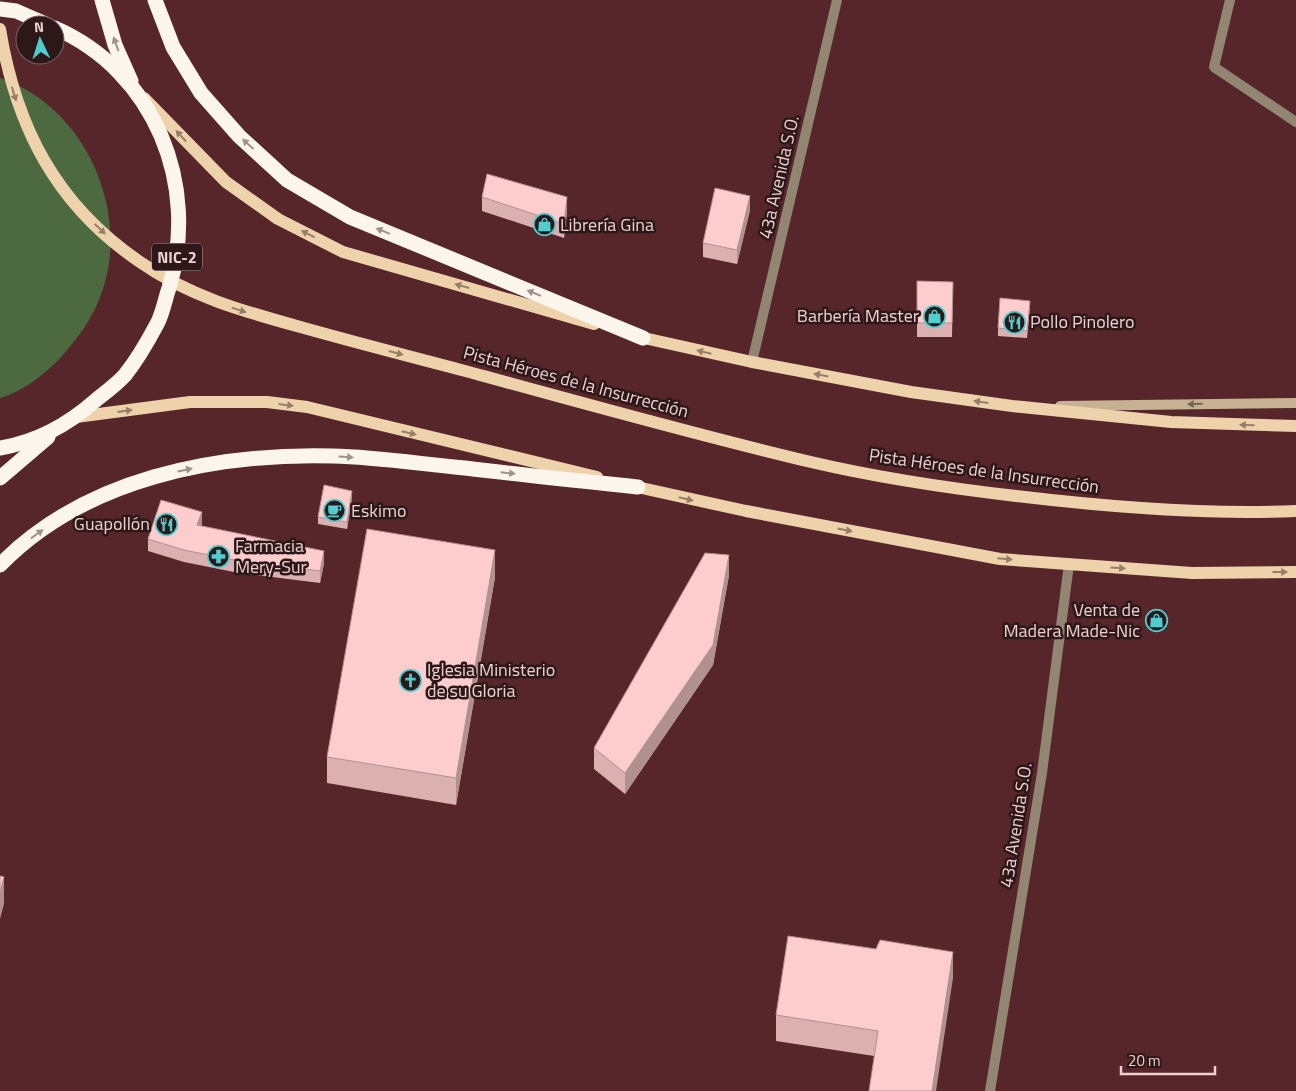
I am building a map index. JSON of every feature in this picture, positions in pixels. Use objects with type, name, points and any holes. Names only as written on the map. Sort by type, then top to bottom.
[{"type":"highway","name":"NIC-2","points":[[0,478],[124,376],[158,322],[176,262],[178,228],[176,194],[165,144],[156,123],[134,87],[115,45],[102,0]]},
{"type":"highway","points":[[155,0],[173,47],[201,94],[239,136],[288,180],[350,217],[643,338]]},
{"type":"highway","points":[[0,9],[16,11],[25,15]]},
{"type":"highway","name":"NIC-2","points":[[65,33],[106,62],[134,87]]},
{"type":"highway","name":"NIC-2","points":[[0,448],[14,446],[61,427]]},
{"type":"highway","points":[[0,565],[36,534],[73,511],[111,491],[153,477],[230,460],[333,456],[638,487]]},
{"type":"main road","name":"Pista Héroes de la Insurrección","points":[[0,29],[14,94],[23,119],[50,170],[80,210],[138,261],[182,287],[212,301],[347,340],[749,446],[872,474],[953,488],[1102,505],[1191,511],[1296,511]]},
{"type":"main road","points":[[134,87],[226,182],[278,219],[343,252],[643,338],[752,362],[911,392],[1012,406],[1171,422],[1296,426]]},
{"type":"main road","points":[[76,417],[190,402],[267,402],[307,407],[737,510],[1000,559],[1192,573],[1296,572]]},
{"type":"street","name":"43a Avenida S.O.","points":[[752,362],[837,0]]},
{"type":"street","points":[[1230,0],[1214,67],[1296,122]]},
{"type":"street","points":[[1012,406],[1296,403]]},
{"type":"street","name":"43a Avenida S.O.","points":[[990,1091],[1042,772],[1069,564]]},
{"type":"green space","points":[[0,78],[30,92],[55,112],[77,136],[93,164],[105,195],[110,227],[109,260],[102,292],[85,326],[62,356],[49,369],[26,387],[0,398]]},
{"type":"building","points":[[487,174],[567,197],[564,224],[482,197]]},
{"type":"building","points":[[715,188],[750,196],[737,250],[703,243]]},
{"type":"building","name":"Barbería Master","points":[[917,281],[953,282],[952,323],[917,323]]},
{"type":"building","name":"Pollo Pinolero","points":[[1000,298],[1030,301],[1027,331],[998,328]]},
{"type":"building","name":"Eskimo","points":[[324,485],[352,491],[347,522],[318,517]]},
{"type":"building","points":[[161,500],[202,512],[197,525],[324,551],[320,571],[239,561],[184,550],[148,539]]},
{"type":"building","name":"Iglesia Ministerio de su Gloria","points":[[367,529],[495,550],[456,778],[327,757]]},
{"type":"building","points":[[705,553],[729,555],[713,645],[625,773],[594,748]]},
{"type":"building","points":[[0,876],[4,877],[0,893]]},
{"type":"building","points":[[788,936],[876,949],[880,940],[953,952],[932,1091],[869,1091],[878,1031],[776,1015]]},
{"type":"place","name":"Librería Gina","points":[[544,225]]},
{"type":"place","name":"Barbería Master","points":[[935,316]]},
{"type":"place","name":"Pollo Pinolero","points":[[1014,322]]},
{"type":"place","name":"Eskimo","points":[[335,511]]},
{"type":"place","name":"Guapollón","points":[[166,524]]},
{"type":"place","name":"Farmacia Mery-Sur","points":[[219,556]]},
{"type":"place","name":"Venta de Madera Made-Nic","points":[[1156,620]]},
{"type":"place","name":"Iglesia Ministerio de su Gloria","points":[[411,680]]}]
